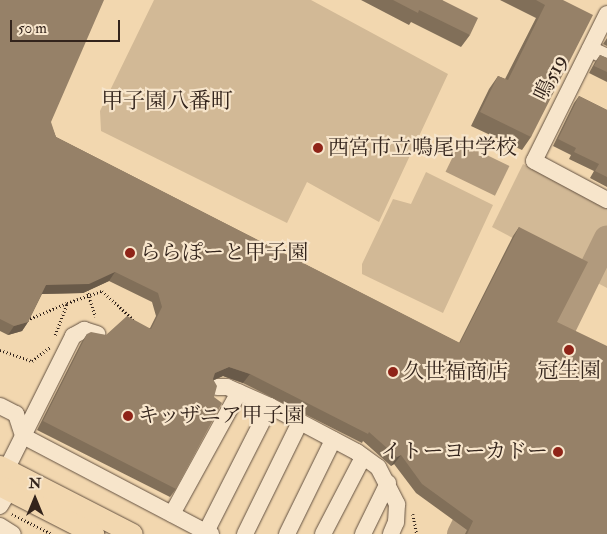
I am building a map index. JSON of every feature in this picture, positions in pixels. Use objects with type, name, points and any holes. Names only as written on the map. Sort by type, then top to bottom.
[{"type":"main road","points":[[3,494],[94,534]]},
{"type":"main road","points":[[3,494],[133,534]]},
{"type":"street","name":"鳴519","points":[[607,14],[534,162],[607,200]]},
{"type":"street","points":[[590,49],[607,58]]},
{"type":"street","points":[[14,534],[3,494],[23,436],[73,336],[84,330],[97,334]]},
{"type":"street","points":[[172,514],[239,392]]},
{"type":"street","points":[[217,394],[239,392],[270,406],[363,456],[378,467],[388,483],[397,504],[396,522],[391,534]]},
{"type":"street","points":[[0,406],[16,414],[23,436],[209,533],[270,406]]},
{"type":"street","points":[[245,534],[300,422]]},
{"type":"street","points":[[287,534],[333,440]]},
{"type":"street","points":[[323,534],[363,456]]},
{"type":"street","points":[[363,534],[388,483]]},
{"type":"path","points":[[87,290],[92,304]]},
{"type":"path","points":[[25,320],[67,303]]},
{"type":"path","points":[[123,322],[127,314]]},
{"type":"path","points":[[3,494],[52,534]]},
{"type":"shaded area","points":[[154,0],[311,0],[448,74],[379,222],[307,182],[287,223],[101,131],[100,111]]},
{"type":"shaded area","points":[[460,142],[509,166],[495,196],[446,172]]},
{"type":"shaded area","points":[[523,164],[607,207],[607,288],[492,227]]},
{"type":"shaded area","points":[[426,172],[493,205],[443,313],[362,274],[362,264],[393,199],[411,204]]},
{"type":"building","name":"ららぽーと甲子園","points":[[0,0],[104,0],[51,122],[56,137],[460,343],[519,227],[588,262],[557,322],[607,346],[607,534],[467,534],[473,521],[422,484],[401,455],[397,457],[369,432],[368,434],[250,374],[229,367],[215,373],[213,379],[217,386],[214,397],[222,403],[176,489],[43,421],[87,334],[91,332],[106,335],[127,316],[151,329],[162,307],[158,293],[115,272],[89,284],[46,285],[28,322],[14,326],[0,319]]},
{"type":"building","points":[[393,0],[442,0],[478,18],[470,35],[419,10],[418,13]]},
{"type":"building","points":[[536,0],[563,0],[593,15],[531,137],[480,112],[498,76],[508,80],[545,5]]},
{"type":"building","points":[[600,55],[607,58],[607,72],[594,66]]},
{"type":"building","points":[[579,96],[607,110],[607,177],[595,171],[599,164],[574,152],[576,148],[558,139]]},
{"type":"waterway","points":[[549,356],[607,238]]},
{"type":"waterway","points":[[460,534],[479,496]]},
{"type":"place","name":"西宮市立鳴尾中学校","points":[[318,148]]},
{"type":"place","name":"ららぽーと甲子園","points":[[130,253]]},
{"type":"place","name":"冠生園","points":[[569,350]]},
{"type":"place","name":"久世福商店","points":[[393,372]]},
{"type":"place","name":"キッザニア甲子園","points":[[128,416]]},
{"type":"place","name":"イトーヨーカドー","points":[[558,452]]},
{"type":"district","name":"甲子園八番町","points":[[167,102]]}]
